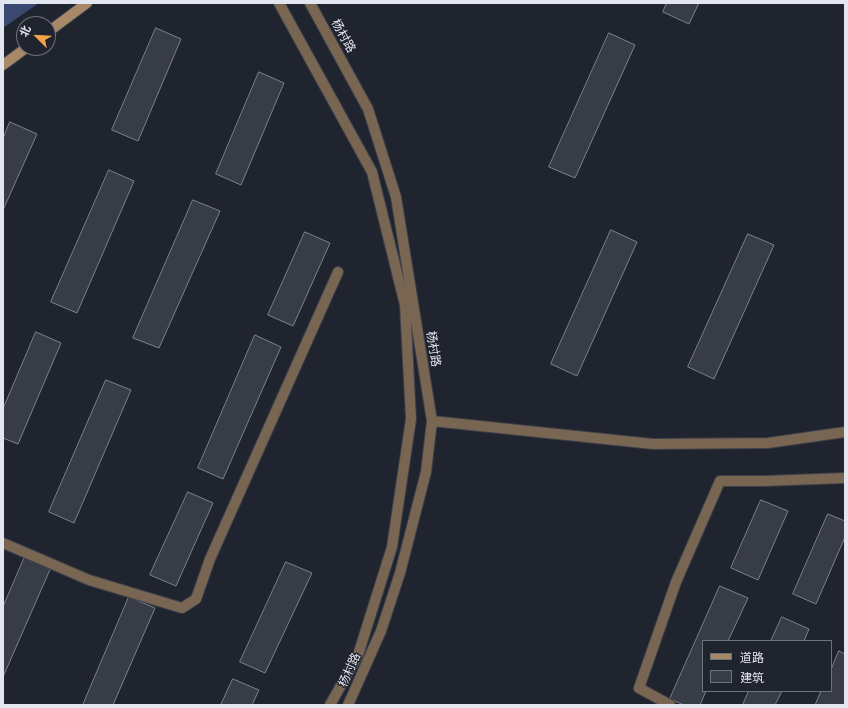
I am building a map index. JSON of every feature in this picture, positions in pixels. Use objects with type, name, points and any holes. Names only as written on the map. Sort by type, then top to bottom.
[{"type":"main road","points":[[56,26],[87,3]]},
{"type":"main road","points":[[3,65],[16,55]]},
{"type":"street","points":[[279,3],[372,172],[405,305],[411,419],[392,547],[358,655],[330,705]]},
{"type":"street","name":"杨村路","points":[[310,3],[368,110],[396,197],[432,421],[426,472],[400,573],[381,631],[348,705]]},
{"type":"street","points":[[3,543],[89,580],[182,608],[196,599],[210,559],[338,272]]},
{"type":"street","points":[[432,421],[653,444],[768,443],[845,432]]},
{"type":"street","points":[[670,705],[638,688],[676,582],[720,481],[845,478]]},
{"type":"shaded area","points":[[3,3],[39,3],[20,16],[16,16],[16,19],[3,28]]},
{"type":"building","points":[[667,3],[699,3],[689,24],[663,12]]},
{"type":"building","points":[[156,28],[181,39],[138,141],[112,130]]},
{"type":"building","points":[[609,33],[635,45],[575,178],[549,167]]},
{"type":"building","points":[[259,72],[284,83],[241,185],[216,174]]},
{"type":"building","points":[[10,122],[37,134],[3,210],[3,139]]},
{"type":"building","points":[[109,170],[134,181],[77,313],[51,302]]},
{"type":"building","points":[[193,200],[220,211],[159,348],[133,338]]},
{"type":"building","points":[[611,230],[637,242],[577,376],[551,364]]},
{"type":"building","points":[[305,232],[330,243],[293,326],[268,315]]},
{"type":"building","points":[[748,234],[774,245],[714,379],[688,367]]},
{"type":"building","points":[[36,332],[61,343],[18,444],[3,438],[3,409]]},
{"type":"building","points":[[255,335],[281,347],[223,479],[198,468]]},
{"type":"building","points":[[106,380],[131,390],[74,523],[49,512]]},
{"type":"building","points":[[188,492],[213,503],[176,586],[150,575]]},
{"type":"building","points":[[761,500],[788,511],[758,580],[731,568]]},
{"type":"building","points":[[828,514],[845,521],[845,537],[816,604],[793,594]]},
{"type":"building","points":[[26,554],[52,565],[3,677],[3,607]]},
{"type":"building","points":[[286,562],[312,573],[265,673],[240,662]]},
{"type":"building","points":[[720,586],[748,598],[728,640],[702,640],[702,692],[706,692],[700,705],[684,705],[670,699]]},
{"type":"building","points":[[129,597],[155,608],[113,705],[83,705]]},
{"type":"building","points":[[782,617],[809,629],[804,640],[771,640]]},
{"type":"building","points":[[839,651],[845,654],[845,705],[815,705],[821,692],[832,692],[832,668]]},
{"type":"building","points":[[233,679],[259,690],[252,705],[221,705]]},
{"type":"building","points":[[749,692],[782,692],[775,705],[743,705]]}]
